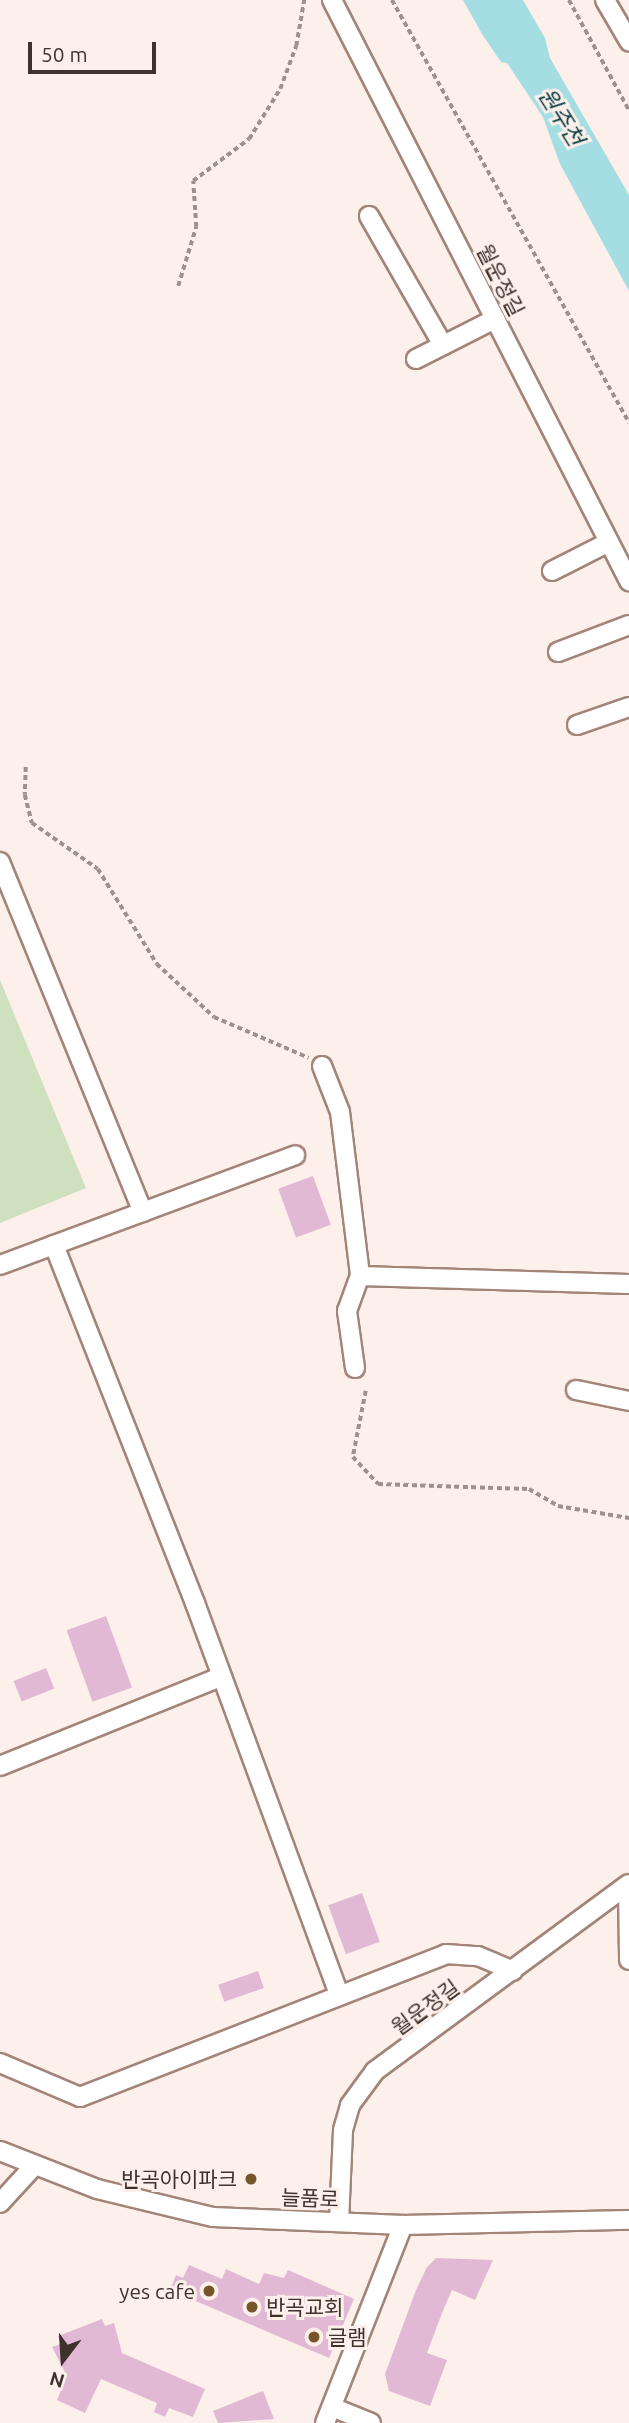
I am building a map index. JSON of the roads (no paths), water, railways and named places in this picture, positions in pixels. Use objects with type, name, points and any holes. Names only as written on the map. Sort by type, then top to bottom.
[{"type":"street","name":"월운정길","points":[[332,0],[629,581]]},
{"type":"street","points":[[605,0],[627,34]]},
{"type":"street","points":[[369,216],[443,345]]},
{"type":"street","points":[[416,359],[495,319]]},
{"type":"street","points":[[552,571],[609,542]]},
{"type":"street","points":[[558,652],[629,625]]},
{"type":"street","points":[[578,725],[629,707]]},
{"type":"street","points":[[0,862],[143,1212]]},
{"type":"street","points":[[322,1066],[340,1112],[360,1276],[346,1311],[355,1368]]},
{"type":"street","points":[[0,1265],[295,1155]]},
{"type":"street","points":[[54,1245],[339,1994]]},
{"type":"street","points":[[360,1276],[629,1284]]},
{"type":"street","points":[[576,1390],[629,1401]]},
{"type":"street","points":[[0,1766],[220,1677]]},
{"type":"street","name":"월운정길","points":[[339,2222],[339,2146],[350,2105],[375,2071],[628,1885]]},
{"type":"street","points":[[628,1885],[629,1960]]},
{"type":"street","points":[[0,2063],[80,2097],[446,1954],[478,1956],[513,1971]]},
{"type":"street","name":"늘품로","points":[[0,2151],[33,2167],[97,2189],[213,2217],[403,2225],[629,2220]]},
{"type":"street","points":[[0,2203],[33,2167]]},
{"type":"street","points":[[370,2423],[329,2415],[403,2225]]},
{"type":"water","name":"원주천","points":[[463,0],[523,0],[545,38],[550,58],[629,195],[629,291],[560,164],[543,117],[507,63],[501,62]]},
{"type":"place","name":"반곡아이파크","points":[[251,2179]]},
{"type":"place","name":"yes cafe","points":[[209,2291]]},
{"type":"place","name":"반곡교회","points":[[252,2307]]},
{"type":"place","name":"글램","points":[[314,2337]]}]
